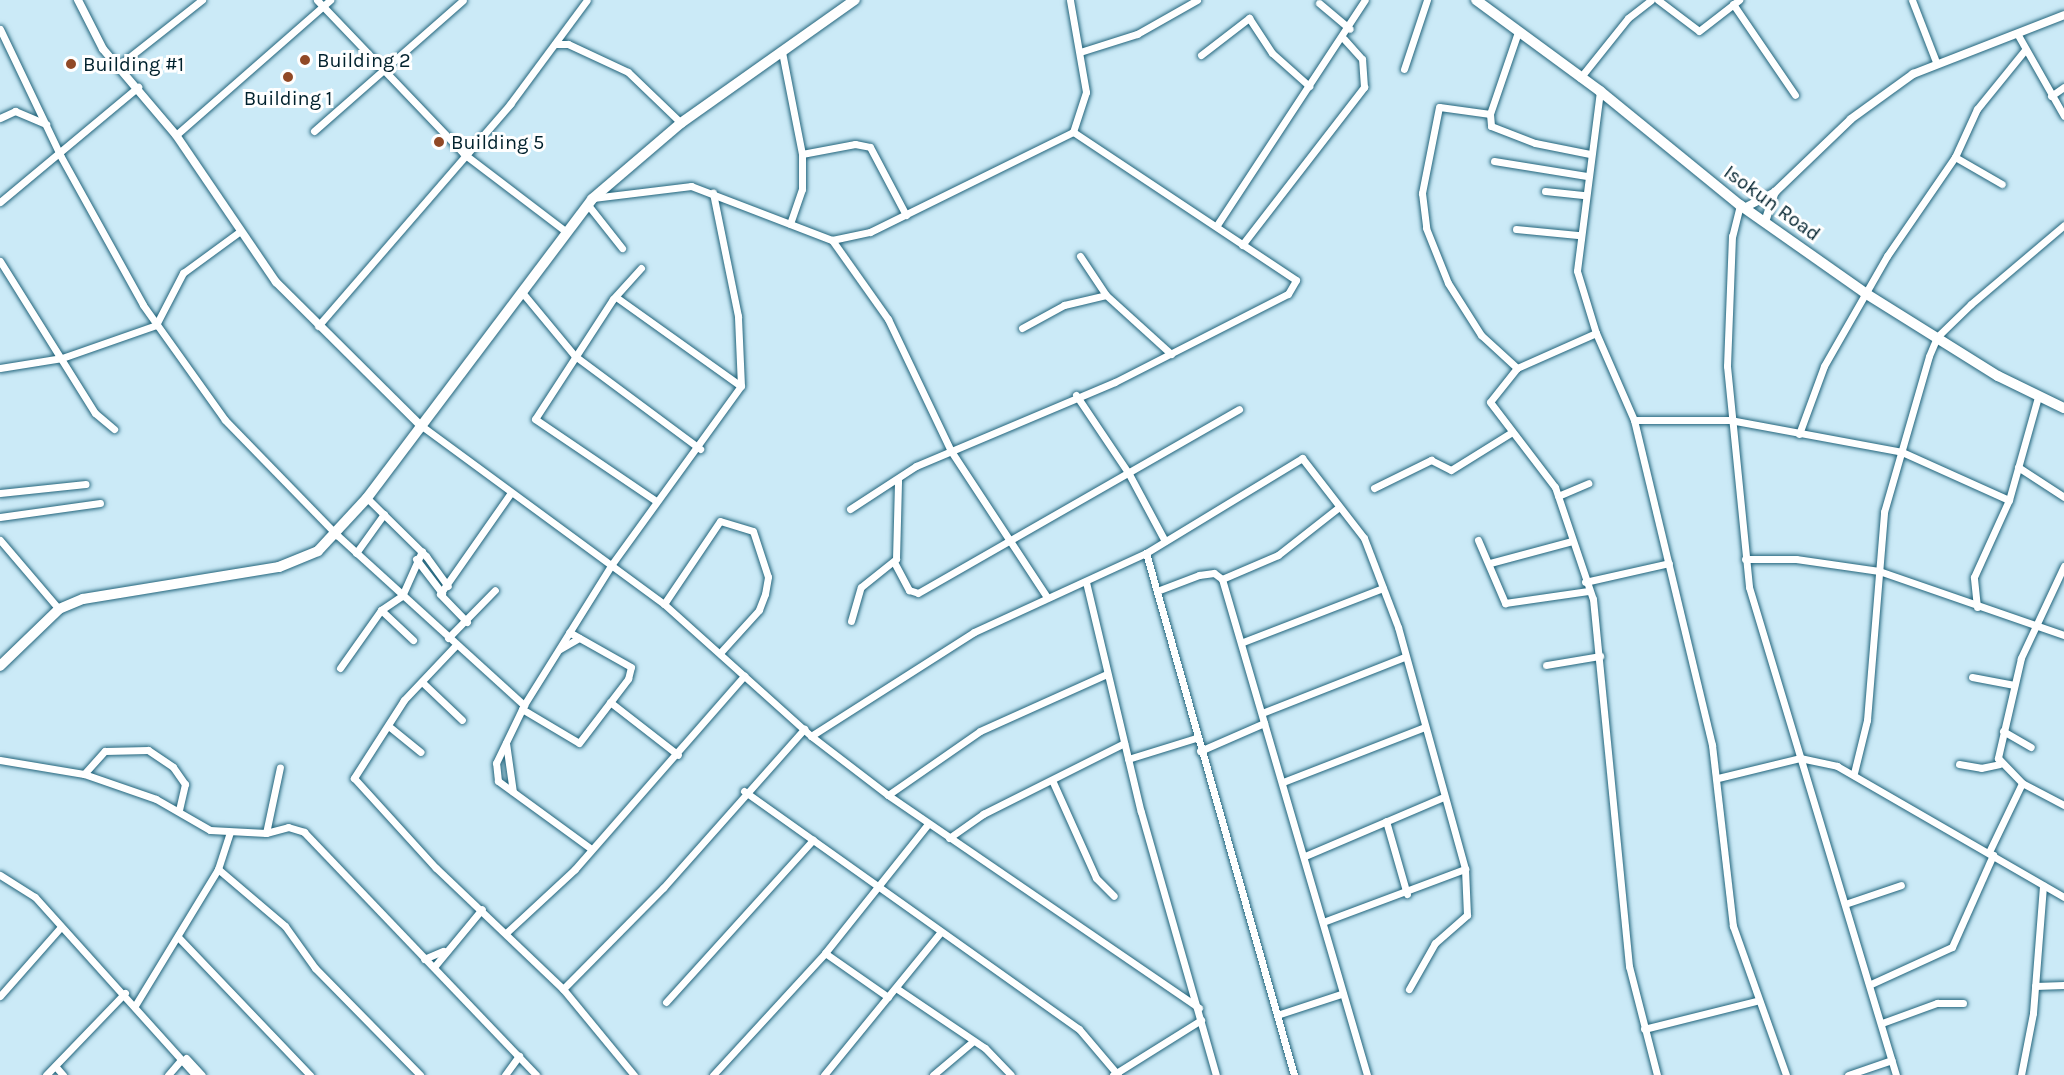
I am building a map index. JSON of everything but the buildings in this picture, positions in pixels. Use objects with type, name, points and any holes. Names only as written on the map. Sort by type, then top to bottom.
[{"type":"main road","points":[[0,666],[59,609],[95,595],[279,567],[318,551],[337,535],[367,498],[419,424],[565,231],[590,202],[681,123],[782,52],[834,11],[855,0]]},
{"type":"main road","name":"Isokun Road","points":[[1477,0],[1600,91],[1742,206],[1865,293],[2038,397],[2064,408]]},
{"type":"street","points":[[78,0],[118,66],[176,135],[239,232],[318,326],[419,424],[510,494],[612,564],[664,604],[811,736],[888,795],[1199,1008]]},
{"type":"street","points":[[118,66],[202,0]]},
{"type":"street","points":[[317,0],[321,9],[464,154],[565,231]]},
{"type":"street","points":[[176,135],[330,0]]},
{"type":"street","points":[[314,131],[385,72],[463,0]]},
{"type":"street","points":[[318,326],[555,44],[587,0]]},
{"type":"street","points":[[622,248],[590,202],[691,186],[832,240],[870,232],[1042,151],[1073,132],[1085,108],[1080,52],[1070,0]]},
{"type":"street","points":[[1080,52],[1145,30],[1197,0]]},
{"type":"street","points":[[1217,225],[1309,86],[1344,39],[1365,0]]},
{"type":"street","points":[[1404,69],[1427,0]]},
{"type":"street","points":[[1580,78],[1628,18],[1651,0]]},
{"type":"street","points":[[1658,0],[1699,31],[1736,2],[1796,95]]},
{"type":"street","points":[[1912,0],[1936,62]]},
{"type":"street","points":[[1319,3],[1350,29]]},
{"type":"street","points":[[1896,1075],[1871,984],[1765,653],[1745,560],[1730,420],[1732,236],[1742,206],[1775,192],[1851,119],[1936,62],[2018,35],[2064,15]]},
{"type":"street","points":[[1201,55],[1249,18],[1272,53],[1309,86]]},
{"type":"street","points":[[0,29],[60,155],[156,325],[225,420],[337,535],[402,596],[523,707],[576,744],[610,702],[631,667],[569,633]]},
{"type":"street","points":[[1518,32],[1490,114],[1495,129],[1590,154]]},
{"type":"street","points":[[562,34],[568,44]]},
{"type":"street","points":[[2018,35],[2064,116]]},
{"type":"street","points":[[1242,245],[1364,87],[1362,59],[1344,39]]},
{"type":"street","points":[[555,44],[568,44],[628,72],[681,123]]},
{"type":"street","points":[[1799,434],[1824,366],[1865,293],[1955,157],[1977,109],[2025,50]]},
{"type":"street","points":[[782,52],[802,154],[802,189],[790,224]]},
{"type":"street","points":[[0,202],[60,155],[138,87]]},
{"type":"street","points":[[2051,96],[2064,87]]},
{"type":"street","points":[[1600,91],[1583,195],[1578,235],[1577,271],[1596,333],[1634,420],[1718,778],[1733,926],[1756,1001],[1786,1075]]},
{"type":"street","points":[[1490,114],[1439,107],[1422,193],[1426,228],[1452,292],[1481,335],[1517,368]]},
{"type":"street","points":[[0,118],[15,111],[46,124]]},
{"type":"street","points":[[850,509],[951,451],[1171,354],[1288,294],[1296,280],[1242,245],[1217,225],[1073,132]]},
{"type":"street","points":[[802,154],[855,144],[870,147],[906,215]]},
{"type":"street","points":[[1955,157],[2002,184]]},
{"type":"street","points":[[1494,161],[1587,176]]},
{"type":"street","points":[[1545,190],[1583,195]]},
{"type":"street","points":[[1766,222],[1775,192]]},
{"type":"street","points":[[590,848],[513,792],[496,776],[500,753],[523,707],[612,564],[656,501],[700,449],[741,386],[738,316],[713,193]]},
{"type":"street","points":[[1854,773],[1867,720],[1884,512],[1937,337],[2064,225]]},
{"type":"street","points":[[1516,229],[1578,235]]},
{"type":"street","points":[[0,368],[62,358],[156,325],[183,273],[239,232]]},
{"type":"street","points":[[832,240],[888,319],[951,451],[1047,597]]},
{"type":"street","points":[[1080,256],[1106,295],[1171,354]]},
{"type":"street","points":[[0,261],[95,413],[114,429]]},
{"type":"street","points":[[641,268],[616,297],[534,419],[656,501]]},
{"type":"street","points":[[520,291],[575,356],[700,449]]},
{"type":"street","points":[[1022,328],[1064,305],[1106,295]]},
{"type":"street","points":[[616,297],[741,386]]},
{"type":"street","points":[[1596,333],[1517,368],[1490,402],[1558,496],[1588,591],[1600,656],[1614,844],[1629,966],[1657,1075]]},
{"type":"street","points":[[1076,395],[1129,474],[1165,542]]},
{"type":"street","points":[[1977,607],[1974,577],[2009,500],[2038,397]]},
{"type":"street","points":[[898,480],[894,562],[909,590],[918,593],[1239,409]]},
{"type":"street","points":[[1634,420],[1730,420],[1902,452],[1956,472],[2009,500]]},
{"type":"street","points":[[1374,488],[1431,460],[1451,470],[1512,432]]},
{"type":"street","points":[[811,736],[938,652],[1047,597],[1086,582],[1146,553],[1296,457],[1304,460],[1338,508],[1347,511],[1364,538],[1383,588],[1425,727],[1442,798],[1465,869],[1467,915],[1435,943],[1409,989]]},
{"type":"street","points":[[2018,467],[2064,497]]},
{"type":"street","points":[[1558,496],[1588,483]]},
{"type":"street","points":[[0,493],[86,484]]},
{"type":"street","points":[[467,622],[440,598],[510,494]]},
{"type":"street","points":[[367,498],[422,551],[448,586]]},
{"type":"street","points":[[0,517],[100,503]]},
{"type":"street","points":[[1222,579],[1278,555],[1338,508]]},
{"type":"street","points":[[356,553],[384,514]]},
{"type":"street","points":[[664,604],[720,521],[753,531],[768,577],[765,594],[759,610],[720,653]]},
{"type":"street","points":[[0,540],[59,609]]},
{"type":"street","points":[[1478,540],[1490,563],[1501,599],[1511,605],[1588,591]]},
{"type":"street","points":[[1490,563],[1572,541]]},
{"type":"street","points":[[340,668],[381,610],[402,596],[416,559],[422,551]]},
{"type":"street","points":[[1146,553],[1196,738],[1294,1075]]},
{"type":"street","points":[[416,559],[442,593]]},
{"type":"street","points":[[1745,560],[1796,559],[1879,572],[1977,607],[2034,623],[2064,636]]},
{"type":"street","points":[[850,621],[861,587],[894,562]]},
{"type":"street","points":[[1585,582],[1669,563]]},
{"type":"street","points":[[2000,764],[2003,731],[2014,685],[2034,623],[2064,566]]},
{"type":"street","points":[[1157,591],[1199,575],[1214,573],[1222,579],[1243,642],[1264,723],[1305,856],[1341,994],[1367,1075]]},
{"type":"street","points":[[1086,582],[1128,759],[1216,1075]]},
{"type":"street","points":[[1243,642],[1383,588]]},
{"type":"street","points":[[448,638],[467,622],[495,590]]},
{"type":"street","points":[[381,610],[413,640]]},
{"type":"street","points":[[558,650],[579,638]]},
{"type":"street","points":[[456,645],[404,700],[391,728],[354,778],[563,989],[634,1075]]},
{"type":"street","points":[[1546,665],[1600,656]]},
{"type":"street","points":[[1262,713],[1404,657]]},
{"type":"street","points":[[888,795],[980,731],[1107,674]]},
{"type":"street","points":[[506,933],[560,885],[590,848],[678,755],[744,676]]},
{"type":"street","points":[[1971,678],[2014,685]]},
{"type":"street","points":[[422,682],[462,720]]},
{"type":"street","points":[[610,702],[678,755]]},
{"type":"street","points":[[1200,751],[1264,723]]},
{"type":"street","points":[[1283,782],[1425,727]]},
{"type":"street","points":[[391,728],[421,752]]},
{"type":"street","points":[[563,989],[663,888],[744,791],[804,729]]},
{"type":"street","points":[[2003,731],[2031,747]]},
{"type":"street","points":[[1128,759],[1196,738]]},
{"type":"street","points":[[506,743],[513,792]]},
{"type":"street","points":[[949,838],[1052,780],[1124,743]]},
{"type":"street","points":[[84,774],[105,751],[148,750],[173,767],[185,784],[179,811]]},
{"type":"street","points":[[500,753],[507,762]]},
{"type":"street","points":[[1718,778],[1800,758],[1854,773],[2064,897]]},
{"type":"street","points":[[0,760],[84,774],[179,811],[210,830],[266,832],[288,827],[304,832],[536,1075]]},
{"type":"street","points":[[1959,764],[1981,768],[2000,764]]},
{"type":"street","points":[[2000,764],[2022,783],[2064,805]]},
{"type":"street","points":[[266,832],[280,767]]},
{"type":"street","points":[[1052,780],[1096,878],[1114,897]]},
{"type":"street","points":[[1871,984],[1952,947],[2022,783]]},
{"type":"street","points":[[744,791],[879,884],[940,933],[1079,1029],[1116,1074],[1201,1020]]},
{"type":"street","points":[[1305,856],[1442,798]]},
{"type":"street","points":[[1386,821],[1407,894]]},
{"type":"street","points":[[713,1075],[825,953],[928,824]]},
{"type":"street","points":[[135,1004],[179,938],[218,869],[230,832]]},
{"type":"street","points":[[666,1002],[813,840]]},
{"type":"street","points":[[218,869],[285,926],[315,968],[420,1075]]},
{"type":"street","points":[[1323,922],[1407,894],[1465,869]]},
{"type":"street","points":[[0,875],[35,897],[59,929],[125,993],[195,1075]]},
{"type":"street","points":[[1845,904],[1901,885]]},
{"type":"street","points":[[2020,1075],[2035,986],[2043,885]]},
{"type":"street","points":[[434,967],[443,951],[482,909]]},
{"type":"street","points":[[0,996],[59,929]]},
{"type":"street","points":[[825,1075],[940,933]]},
{"type":"street","points":[[179,938],[310,1075]]},
{"type":"street","points":[[424,959],[443,951]]},
{"type":"street","points":[[825,953],[888,997]]},
{"type":"street","points":[[2035,986],[2064,985]]},
{"type":"street","points":[[896,988],[972,1042],[986,1048],[1011,1075]]},
{"type":"street","points":[[45,1075],[56,1067],[125,993]]},
{"type":"street","points":[[1277,1015],[1341,994]]},
{"type":"street","points":[[1644,1029],[1756,1001]]},
{"type":"street","points":[[1882,1023],[1936,1003],[1963,1003]]},
{"type":"street","points":[[957,1031],[960,1049]]},
{"type":"street","points":[[933,1075],[960,1049],[972,1042]]},
{"type":"street","points":[[505,1075],[519,1056]]},
{"type":"street","points":[[168,1075],[183,1060]]},
{"type":"street","points":[[183,1060],[202,1075]]},
{"type":"street","points":[[1848,1075],[1892,1060]]},
{"type":"street","points":[[56,1067],[63,1075]]},
{"type":"place","name":"Building 2","points":[[305,60]]},
{"type":"place","name":"Building #1","points":[[71,64]]},
{"type":"place","name":"Building 1","points":[[288,77]]},
{"type":"place","name":"Building 5","points":[[439,142]]}]
